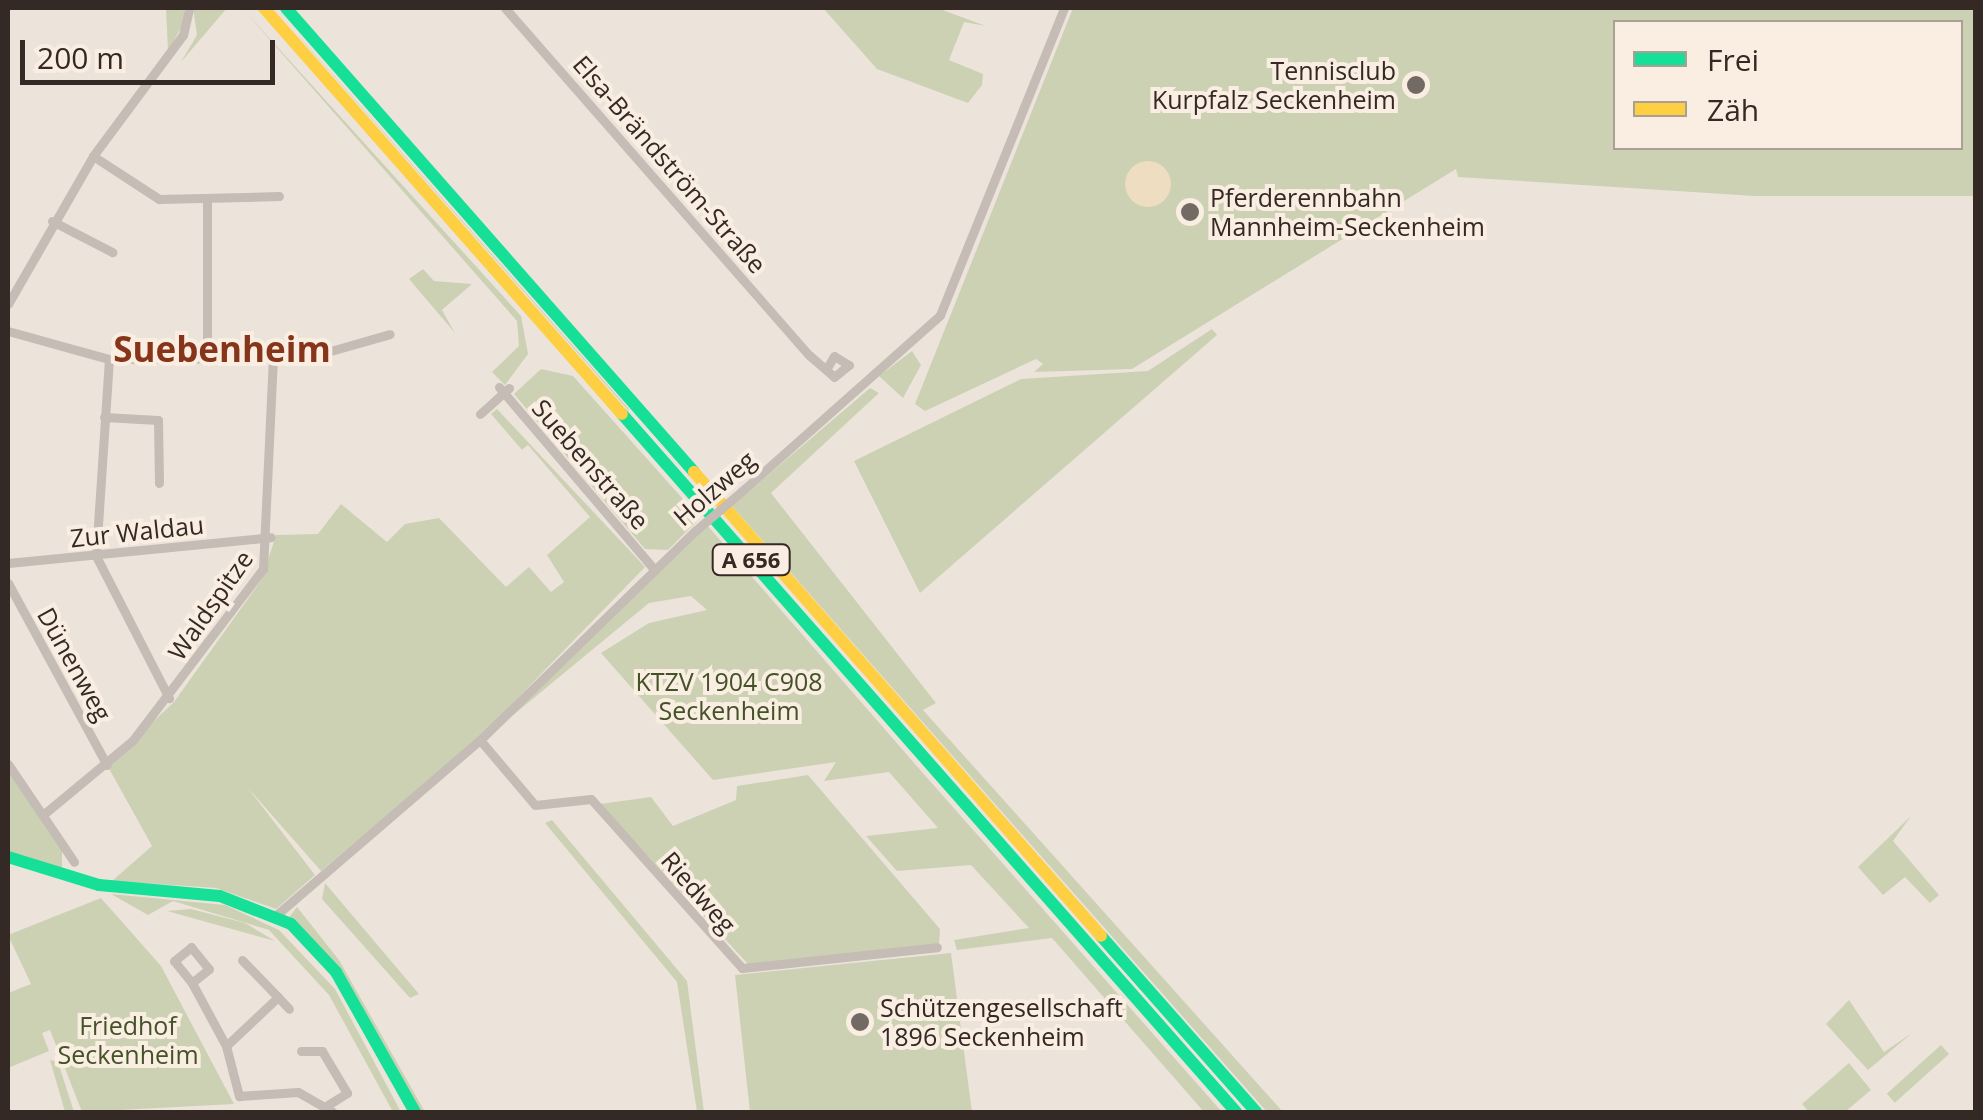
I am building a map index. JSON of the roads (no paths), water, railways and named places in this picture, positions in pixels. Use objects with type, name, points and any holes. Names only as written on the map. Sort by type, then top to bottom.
[{"type":"main road","name":"A 656","points":[[264,8],[1236,1112]]},
{"type":"main road","name":"A 656","points":[[286,8],[1256,1112]]},
{"type":"main road","points":[[8,858],[99,885],[220,896],[274,918],[347,995],[414,1112]]},
{"type":"main road","points":[[365,1028],[406,1112]]},
{"type":"street","points":[[8,304],[52,221],[93,156],[183,34],[189,8]]},
{"type":"street","name":"Elsa-Brändström-Straße","points":[[505,8],[804,346],[829,363]]},
{"type":"street","name":"Holzweg","points":[[274,918],[480,740],[652,567],[859,389],[948,302],[1064,8]]},
{"type":"street","points":[[93,156],[146,194],[207,200],[279,196]]},
{"type":"street","points":[[206,359],[207,200]]},
{"type":"street","points":[[52,221],[112,252]]},
{"type":"street","points":[[8,330],[108,358],[273,359],[339,352],[390,334]]},
{"type":"street","points":[[829,363],[863,357]]},
{"type":"street","points":[[108,358],[96,556],[169,698]]},
{"type":"street","name":"Waldspitze","points":[[44,814],[106,765],[169,698],[263,569],[270,537],[273,359]]},
{"type":"street","points":[[846,374],[848,362]]},
{"type":"street","points":[[829,363],[859,389]]},
{"type":"street","name":"Suebenstraße","points":[[480,414],[504,389],[652,567]]},
{"type":"street","points":[[104,417],[158,420],[159,483]]},
{"type":"street","name":"Zur Waldau","points":[[8,563],[270,537]]},
{"type":"street","name":"Dünenweg","points":[[8,583],[106,765]]},
{"type":"street","name":"Riedweg","points":[[480,740],[535,805],[591,800],[742,968],[937,948]]},
{"type":"street","points":[[8,764],[74,862]]},
{"type":"street","points":[[242,960],[289,1009]]},
{"type":"street","points":[[192,982],[226,1046],[238,1096],[282,1089],[330,1109],[348,1093],[322,1051],[301,1051]]},
{"type":"street","points":[[226,1046],[278,997]]},
{"type":"place","name":"Tennisclub Kurpfalz Seckenheim","points":[[1416,85]]},
{"type":"place","name":"Pferderennbahn Mannheim-Seckenheim","points":[[1190,212]]},
{"type":"place","name":"Schützengesellschaft 1896 Seckenheim","points":[[860,1022]]},
{"type":"district","name":"Suebenheim","points":[[222,349]]},
{"type":"park label","name":"KTZV 1904 C908 Seckenheim","points":[[729,696]]},
{"type":"park label","name":"Friedhof Seckenheim","points":[[128,1040]]}]
